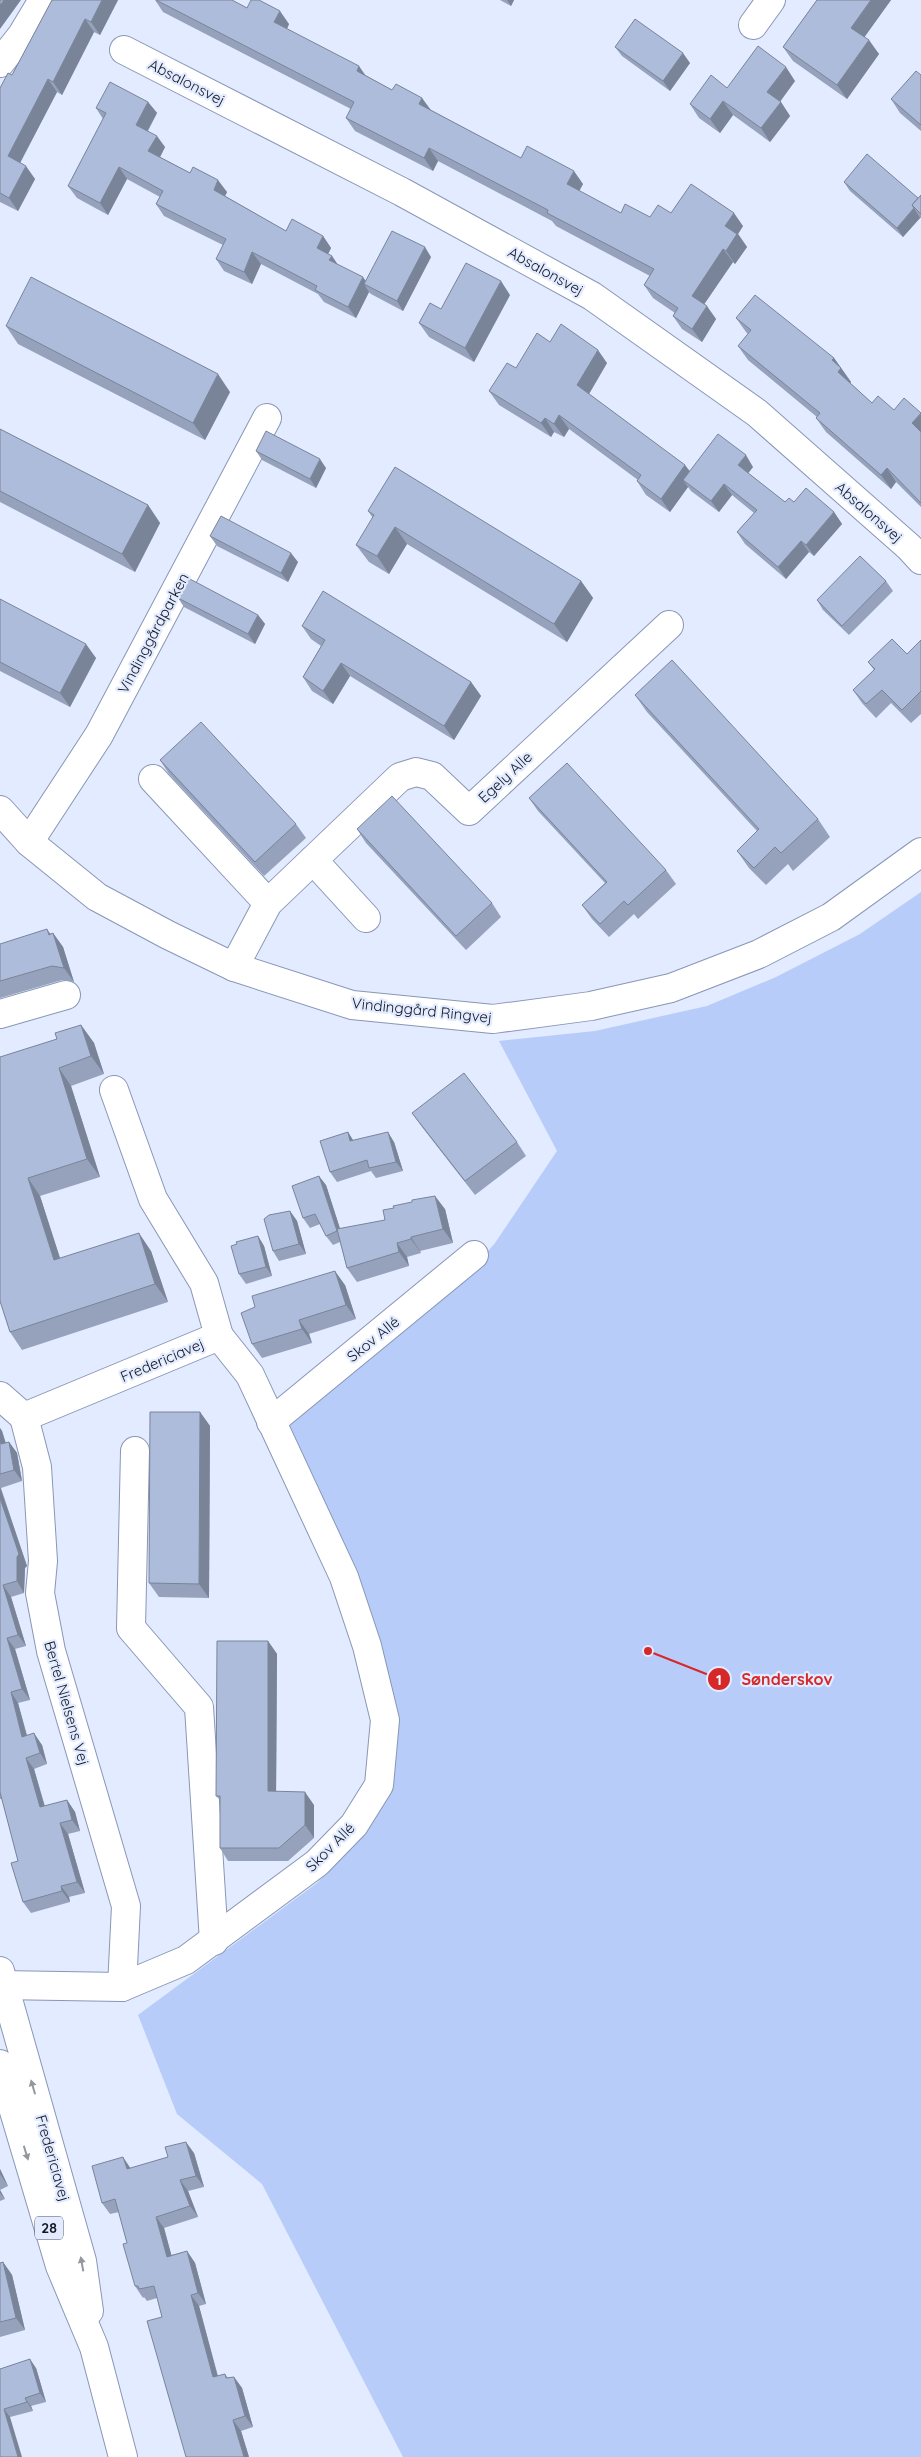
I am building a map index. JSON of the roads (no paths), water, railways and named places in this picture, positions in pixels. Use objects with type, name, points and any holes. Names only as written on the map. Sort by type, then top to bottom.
[{"type":"street","points":[[0,63],[22,35],[43,0]]},
{"type":"street","points":[[753,25],[771,0]]},
{"type":"street","name":"Absalonsvej","points":[[124,50],[402,192],[592,296],[756,413],[909,547],[921,560]]},
{"type":"street","name":"Vindinggårdparken","points":[[29,842],[99,735],[267,418]]},
{"type":"street","name":"Egely Alle","points":[[234,967],[268,903],[400,777],[416,772],[432,776],[468,810],[669,625]]},
{"type":"street","points":[[153,779],[268,903]]},
{"type":"street","name":"Vindinggård Ringvej","points":[[0,810],[29,842],[97,897],[168,935],[234,967],[352,1005],[493,1019],[591,1006],[671,988],[759,954],[831,917],[921,852]]},
{"type":"street","points":[[313,860],[366,918]]},
{"type":"street","points":[[0,1014],[66,995]]},
{"type":"street","name":"Fredericiavej","points":[[24,1417],[219,1336],[204,1283],[153,1199],[114,1090]]},
{"type":"street","name":"Skov Allé","points":[[271,1422],[474,1255]]},
{"type":"street","name":"Skov Allé","points":[[2,1981],[122,1986],[186,1960],[214,1942],[317,1863],[354,1825],[379,1785],[385,1720],[367,1646],[344,1578],[250,1375],[219,1336]]},
{"type":"street","points":[[0,1396],[24,1417]]},
{"type":"street","name":"Bertel Nielsens Vej","points":[[24,1417],[38,1467],[44,1561],[40,1593],[51,1651],[126,1906],[122,1986]]},
{"type":"street","points":[[135,1451],[131,1628],[199,1708],[214,1942]]},
{"type":"street","name":"Fredericiavej","points":[[2,1981],[82,2261],[94,2347],[124,2457]]},
{"type":"street","name":"Fredericiavej","points":[[0,2064],[6,2110],[60,2266],[94,2347]]},
{"type":"place","name":"Sønderskov","points":[[648,1651]]}]
